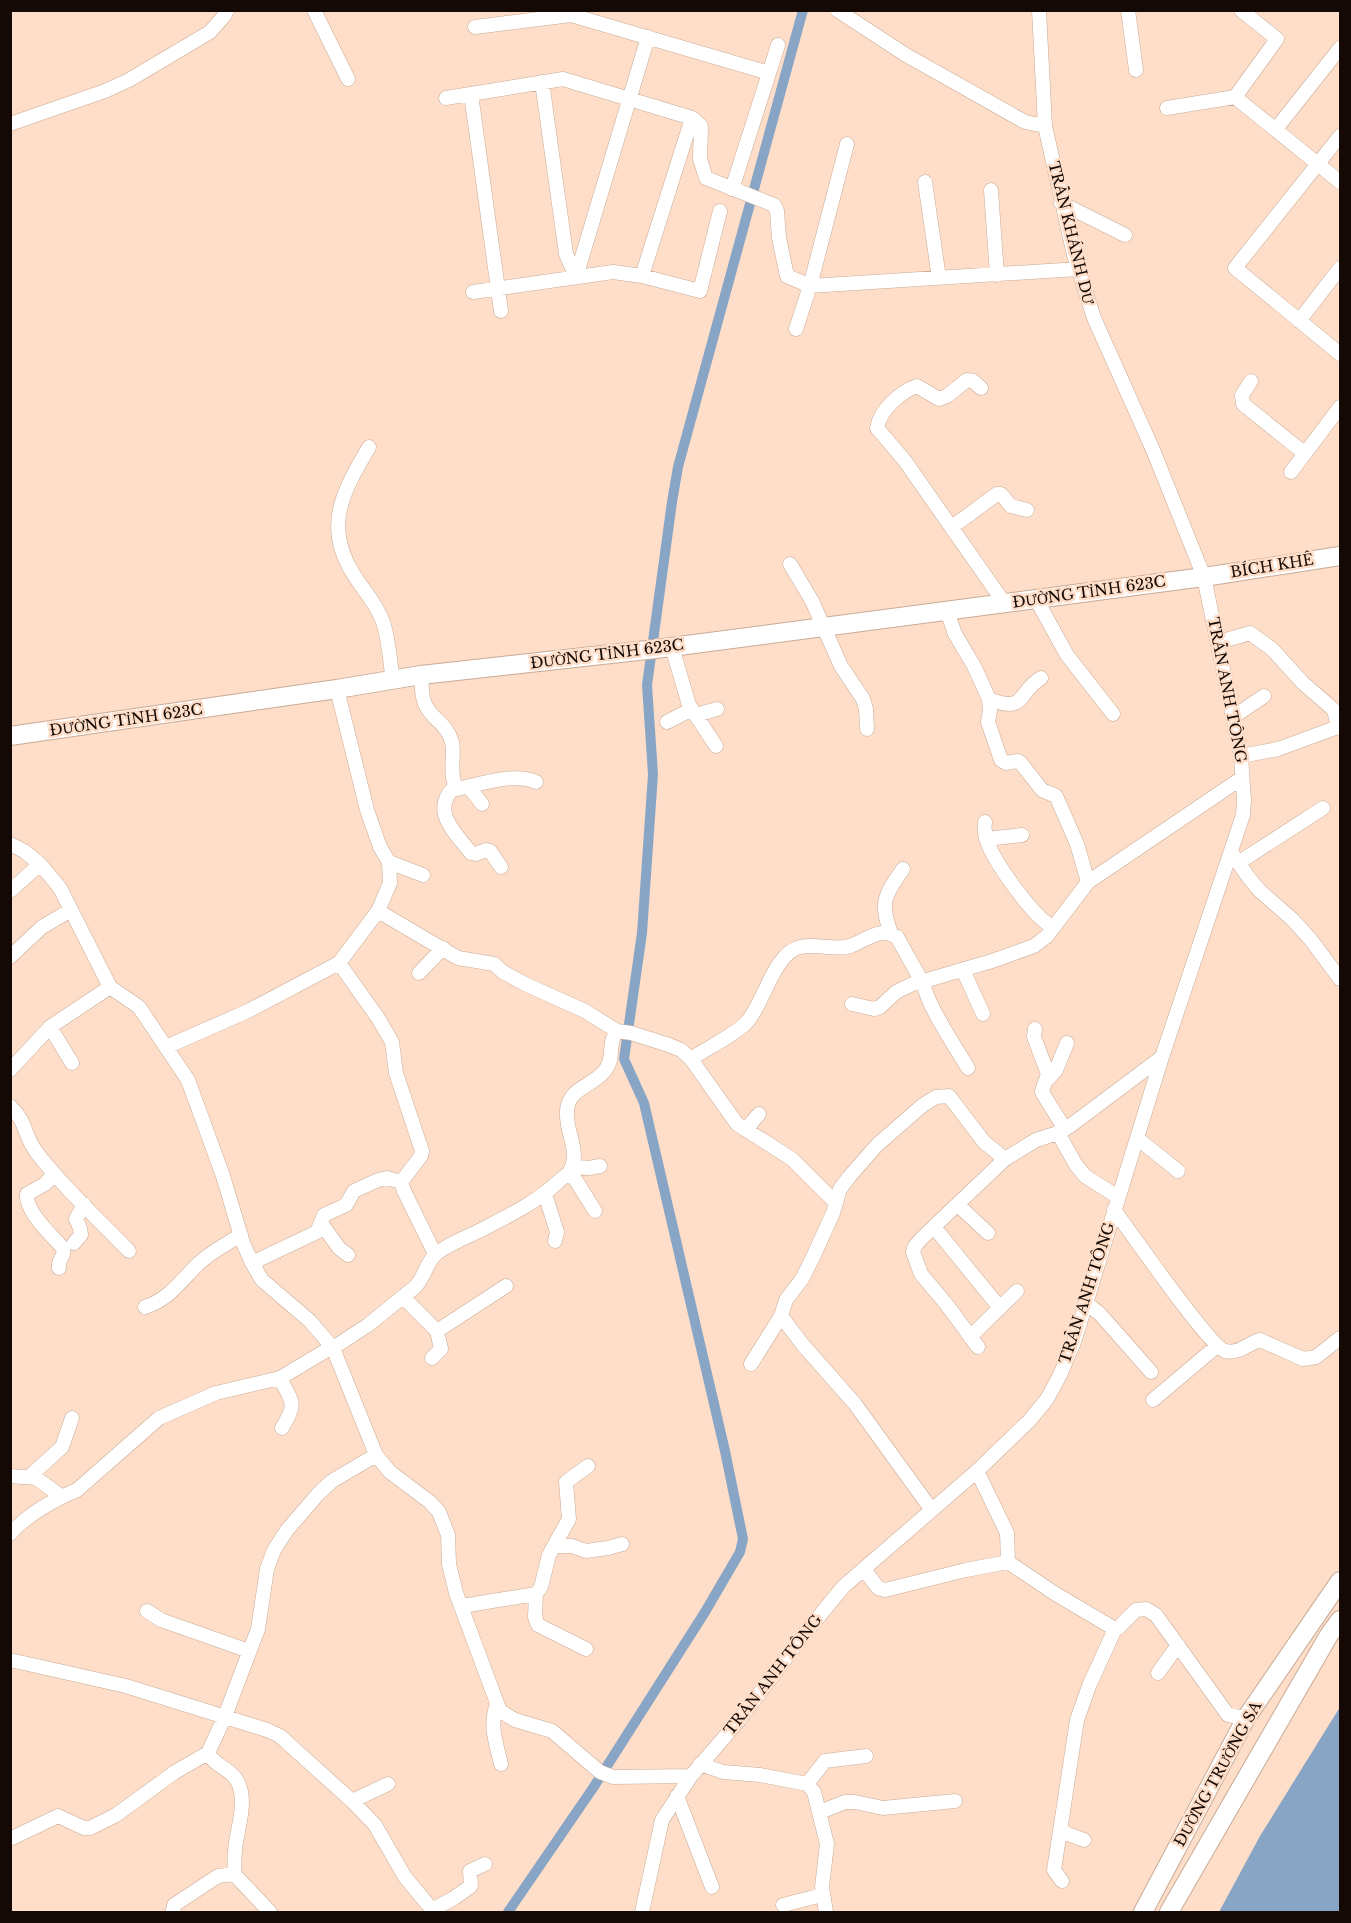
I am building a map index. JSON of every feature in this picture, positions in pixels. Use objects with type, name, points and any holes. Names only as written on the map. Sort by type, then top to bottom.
[{"type":"main road","name":"BÍCH KHÊ","points":[[1204,577],[1341,556]]},
{"type":"main road","name":"ĐƯỜNG TỈNH 623C","points":[[10,736],[393,681],[421,675],[658,649],[1204,577]]},
{"type":"main road","name":"ĐƯỜNG TRƯỜNG SA","points":[[1143,1912],[1246,1718],[1341,1581]]},
{"type":"main road","name":"ĐƯỜNG TRƯỜNG SA","points":[[1169,1912],[1323,1646],[1341,1620]]},
{"type":"street","points":[[10,124],[105,91],[129,80],[210,32],[224,16],[226,10]]},
{"type":"street","points":[[314,10],[348,79]]},
{"type":"street","points":[[837,10],[906,55],[1024,122],[1046,126]]},
{"type":"street","name":"TRẦN KHÁNH DƯ","points":[[1039,10],[1046,126],[1061,203],[1079,269],[1094,318],[1153,450],[1204,577]]},
{"type":"street","points":[[1128,10],[1136,70]]},
{"type":"street","points":[[1167,108],[1235,97],[1277,39],[1241,10]]},
{"type":"street","points":[[475,27],[572,15],[769,73]]},
{"type":"street","points":[[576,277],[648,37]]},
{"type":"street","points":[[732,189],[778,45]]},
{"type":"street","points":[[1276,129],[1341,48]]},
{"type":"street","points":[[446,98],[563,79],[692,118],[701,126],[700,159],[706,178],[774,205],[788,276],[810,286],[1079,269]]},
{"type":"street","points":[[542,82],[566,254],[576,277]]},
{"type":"street","points":[[471,94],[501,311]]},
{"type":"street","points":[[1235,97],[1341,182]]},
{"type":"street","points":[[642,276],[692,118]]},
{"type":"street","points":[[1341,136],[1235,268],[1341,354]]},
{"type":"street","points":[[796,329],[810,286],[847,144]]},
{"type":"street","points":[[925,182],[939,278]]},
{"type":"street","points":[[991,190],[997,274]]},
{"type":"street","points":[[1061,203],[1125,235]]},
{"type":"street","points":[[473,292],[613,273],[642,276],[700,291],[720,211]]},
{"type":"street","points":[[1299,321],[1341,268]]},
{"type":"street","points":[[981,388],[973,381],[967,380],[947,396],[939,399],[917,386],[910,388],[892,403],[878,424],[880,433],[905,461],[1005,604]]},
{"type":"street","points":[[1251,381],[1242,395],[1243,404],[1304,453]]},
{"type":"street","points":[[1291,472],[1341,407]]},
{"type":"street","points":[[369,447],[343,495],[338,534],[352,572],[376,607],[383,622],[393,681]]},
{"type":"street","points":[[952,527],[997,494],[1001,494],[1014,507],[1027,510]]},
{"type":"street","points":[[790,564],[812,601],[841,666],[862,699],[866,710],[867,729]]},
{"type":"street","name":"TRẦN ANH TÔNG","points":[[642,1912],[662,1820],[700,1764],[740,1719],[801,1638],[844,1586],[977,1471],[1029,1421],[1047,1399],[1074,1342],[1162,1057],[1235,857],[1243,815],[1241,756],[1204,577]]},
{"type":"street","points":[[1036,599],[1067,655],[1113,714]]},
{"type":"street","points":[[947,611],[955,634],[974,666],[989,699],[988,722],[1001,760],[1006,763],[1018,761],[1042,790],[1056,796],[1077,844],[1088,882]]},
{"type":"street","points":[[1219,642],[1250,633],[1272,650],[1334,710],[1339,728],[1278,749],[1241,756]]},
{"type":"street","points":[[658,649],[682,683],[694,712],[716,746]]},
{"type":"street","points":[[421,675],[426,705],[446,726],[451,741],[455,786],[446,798],[444,811],[446,818],[471,853],[490,851],[501,867]]},
{"type":"street","points":[[989,699],[1004,705],[1011,705],[1023,698],[1033,683],[1041,678]]},
{"type":"street","points":[[166,1047],[248,1011],[339,963],[378,911],[390,883],[388,862],[367,810],[337,689]]},
{"type":"street","points":[[1233,717],[1264,696]]},
{"type":"street","points":[[667,722],[694,712],[717,709]]},
{"type":"street","points":[[455,786],[458,789],[522,778],[536,782]]},
{"type":"street","points":[[852,1004],[874,1009],[896,992],[922,980],[963,970],[1034,946],[1047,936],[1088,882],[1242,778]]},
{"type":"street","points":[[469,787],[482,804]]},
{"type":"street","points":[[1323,808],[1235,857],[1260,891],[1293,920],[1341,979]]},
{"type":"street","points":[[985,822],[986,839],[1012,883],[1040,919],[1053,927]]},
{"type":"street","points":[[986,839],[1022,835]]},
{"type":"street","points":[[10,844],[24,851],[40,864],[60,888],[110,987],[139,1007],[188,1080],[223,1176],[241,1235],[252,1263],[262,1280],[310,1321],[332,1347],[376,1455],[390,1472],[440,1512],[448,1535],[449,1564],[456,1593],[500,1711],[508,1717],[557,1734],[602,1773],[613,1778],[691,1776]]},
{"type":"street","points":[[388,862],[423,874]]},
{"type":"street","points":[[10,891],[40,864]]},
{"type":"street","points":[[891,933],[885,917],[885,902],[903,868]]},
{"type":"street","points":[[10,957],[42,927],[71,910]]},
{"type":"street","points":[[378,911],[458,958],[494,964],[503,972],[525,984],[585,1011],[623,1032],[681,1050],[691,1059],[730,1117],[747,1131],[792,1160],[835,1202]]},
{"type":"street","points":[[691,1059],[745,1024],[760,1001],[767,981],[794,950],[800,947],[845,947],[876,933],[891,933],[897,937],[922,980],[933,1009],[968,1068]]},
{"type":"street","points":[[419,974],[443,948]]},
{"type":"street","points":[[339,963],[392,1042],[396,1073],[422,1151],[421,1156],[401,1182]]},
{"type":"street","points":[[963,970],[983,1014]]},
{"type":"street","points":[[10,1070],[50,1027],[110,987]]},
{"type":"street","points":[[50,1027],[72,1063]]},
{"type":"street","points":[[1035,1029],[1034,1037],[1047,1069],[1048,1078]]},
{"type":"street","points":[[10,1534],[30,1516],[77,1490],[159,1418],[216,1393],[280,1377],[332,1347],[403,1298],[421,1281],[435,1254],[515,1213],[545,1194],[571,1169],[574,1152],[568,1128],[568,1103],[573,1095],[606,1070],[612,1056],[611,1042],[623,1032]]},
{"type":"street","points":[[1067,1043],[1056,1070],[1048,1078],[1042,1094],[1076,1165],[1116,1203],[1186,1307],[1217,1346],[1226,1351],[1235,1351],[1260,1340],[1303,1359],[1316,1356],[1341,1338]]},
{"type":"street","points":[[1017,1291],[1000,1308],[974,1342],[921,1274],[914,1258],[915,1246],[1005,1159],[1035,1140],[1061,1131],[1162,1057]]},
{"type":"street","points":[[751,1364],[781,1316],[786,1300],[802,1279],[833,1213],[840,1189],[878,1145],[923,1105],[942,1095],[949,1096],[984,1142],[1005,1159]]},
{"type":"street","points":[[10,1106],[24,1122],[27,1140],[54,1174],[129,1251]]},
{"type":"street","points":[[747,1131],[759,1114]]},
{"type":"street","points":[[1137,1138],[1178,1171]]},
{"type":"street","points":[[571,1169],[600,1166]]},
{"type":"street","points":[[571,1169],[595,1211]]},
{"type":"street","points":[[54,1174],[45,1184],[27,1194],[26,1199],[34,1214],[63,1248],[59,1268]]},
{"type":"street","points":[[252,1263],[317,1232],[324,1215],[346,1205],[354,1191],[387,1178],[401,1182]]},
{"type":"street","points":[[401,1182],[435,1254]]},
{"type":"street","points":[[545,1194],[557,1232],[555,1241]]},
{"type":"street","points":[[74,1243],[81,1235],[76,1219],[84,1204]]},
{"type":"street","points":[[958,1205],[988,1233]]},
{"type":"street","points":[[321,1223],[339,1248],[348,1255]]},
{"type":"street","points":[[934,1227],[1000,1308]]},
{"type":"street","points":[[145,1307],[174,1291],[198,1264],[241,1235]]},
{"type":"street","points":[[436,1331],[506,1286]]},
{"type":"street","points":[[403,1298],[436,1331],[441,1349],[432,1358]]},
{"type":"street","points":[[1086,1303],[1100,1314],[1151,1371]]},
{"type":"street","points":[[781,1316],[803,1345],[855,1404],[931,1509]]},
{"type":"street","points":[[1153,1400],[1217,1346]]},
{"type":"street","points":[[280,1377],[292,1404],[292,1410],[282,1428]]},
{"type":"street","points":[[28,1477],[62,1447],[72,1418]]},
{"type":"street","points":[[10,1839],[58,1816],[84,1828],[90,1828],[116,1815],[175,1772],[208,1753],[225,1716],[258,1629],[267,1569],[274,1550],[287,1530],[318,1494],[332,1481],[376,1455]]},
{"type":"street","points":[[586,1649],[538,1625],[535,1617],[536,1594],[541,1587],[549,1555],[569,1519],[566,1482],[588,1466]]},
{"type":"street","points":[[977,1471],[1007,1533],[1008,1562]]},
{"type":"street","points":[[10,1476],[36,1478],[62,1497]]},
{"type":"street","points":[[554,1546],[572,1546],[586,1551],[622,1544]]},
{"type":"street","points":[[864,1569],[878,1588],[885,1590],[1008,1562],[1054,1593],[1116,1629]]},
{"type":"street","points":[[462,1606],[536,1594]]},
{"type":"street","points":[[1062,1881],[1054,1870],[1077,1720],[1089,1686],[1116,1629],[1136,1610],[1146,1609],[1156,1615],[1228,1715],[1246,1718]]},
{"type":"street","points":[[147,1611],[161,1620],[249,1651]]},
{"type":"street","points":[[1158,1672],[1178,1645]]},
{"type":"street","points":[[10,1660],[126,1686],[225,1716],[280,1736],[375,1825],[405,1877],[433,1911],[471,1886],[470,1871],[485,1864]]},
{"type":"street","points":[[497,1704],[493,1714],[492,1730],[501,1764]]},
{"type":"street","points":[[208,1753],[211,1759],[232,1775],[242,1793],[234,1874],[270,1912]]},
{"type":"street","points":[[807,1784],[825,1761],[866,1756]]},
{"type":"street","points":[[700,1764],[723,1772],[760,1775],[807,1784],[814,1792],[827,1844],[822,1895],[826,1912]]},
{"type":"street","points":[[352,1801],[388,1784]]},
{"type":"street","points":[[677,1796],[712,1887]]},
{"type":"street","points":[[820,1812],[845,1802],[883,1808],[955,1801]]},
{"type":"street","points":[[1060,1831],[1084,1840]]},
{"type":"street","points":[[174,1912],[172,1910],[174,1905],[202,1885],[218,1876],[234,1874]]},
{"type":"street","points":[[783,1905],[822,1895]]},
{"type":"water","points":[[1340,1707],[1340,1912],[1219,1912],[1260,1836]]},
{"type":"waterway","points":[[508,1912],[593,1788],[705,1612],[740,1552],[743,1539],[725,1451],[644,1103],[624,1059],[642,933],[653,774],[647,685],[672,502],[678,467],[803,10]]}]
